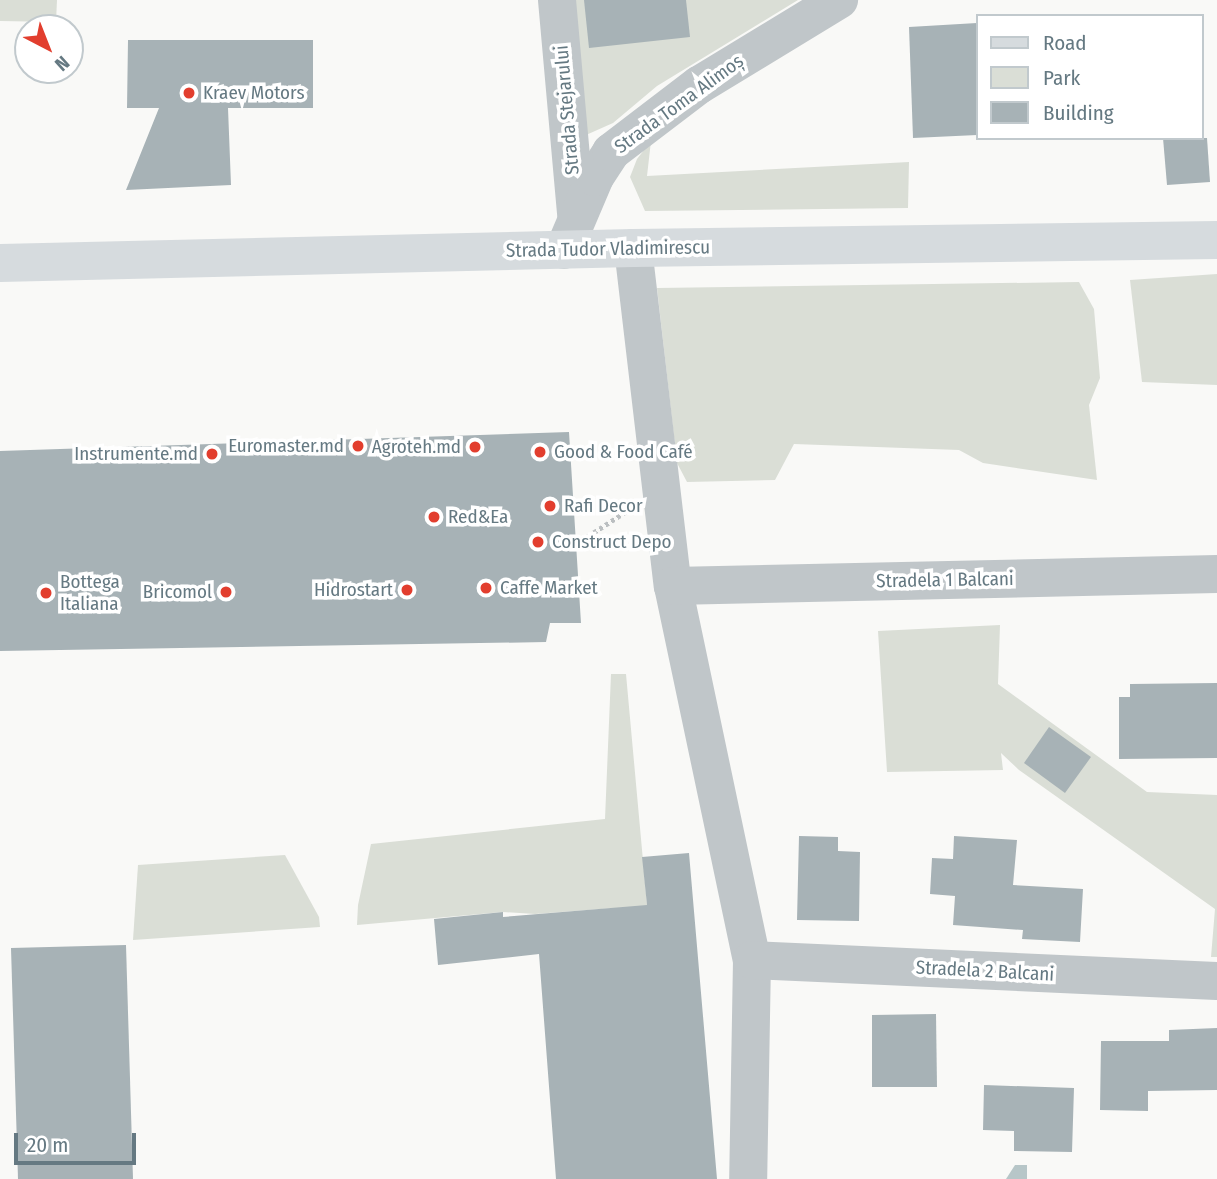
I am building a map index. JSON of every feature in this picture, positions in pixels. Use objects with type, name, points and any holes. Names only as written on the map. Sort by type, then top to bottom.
[{"type":"main road","name":"Strada Tudor Vladimirescu","points":[[0,263],[570,235],[633,248],[1217,240]]},
{"type":"street","name":"Strada Stejarului","points":[[558,0],[570,235]]},
{"type":"street","name":"Strada Toma Alimoș","points":[[570,235],[595,177],[611,152],[638,129],[721,71],[839,0]]},
{"type":"street","points":[[633,248],[673,586],[752,960],[748,1179]]},
{"type":"street","name":"Stradela 1 Balcani","points":[[673,586],[1217,574]]},
{"type":"street","name":"Stradela 2 Balcani","points":[[752,960],[1217,981]]},
{"type":"path","points":[[576,544],[625,512],[659,474]]},
{"type":"green space","points":[[0,0],[57,0],[56,14],[14,14],[14,21],[0,21]]},
{"type":"green space","points":[[575,0],[798,0],[657,86],[613,123],[586,135]]},
{"type":"green space","points":[[651,141],[647,176],[909,162],[908,208],[645,211],[630,177],[637,159]]},
{"type":"green space","points":[[1217,274],[1217,385],[1142,382],[1130,280]]},
{"type":"green space","points":[[1079,282],[1094,309],[1100,378],[1089,405],[1097,480],[983,463],[959,450],[794,444],[775,480],[687,482],[677,463],[657,288]]},
{"type":"green space","points":[[1000,625],[998,684],[1147,792],[1217,795],[1217,957],[1211,957],[1215,909],[1019,770],[1001,753],[1003,770],[887,772],[878,631]]},
{"type":"green space","points":[[611,674],[626,674],[672,1179],[635,1179],[614,908],[535,914],[503,912],[357,925],[358,905],[371,844],[605,819]]},
{"type":"green space","points":[[285,855],[319,917],[320,927],[133,940],[138,865]]},
{"type":"shaded area","points":[[1015,1165],[1027,1165],[1027,1179],[1006,1179]]},
{"type":"building","points":[[584,0],[686,0],[690,37],[589,48]]},
{"type":"building","points":[[976,23],[976,135],[913,138],[909,27]]},
{"type":"building","points":[[128,40],[313,40],[313,108],[228,108],[231,185],[126,190],[159,108],[127,108]]},
{"type":"building","points":[[1207,138],[1210,182],[1167,185],[1163,140]]},
{"type":"building","name":"Construct Depo","points":[[569,432],[581,623],[550,623],[546,642],[0,651],[0,451]]},
{"type":"building","points":[[1217,683],[1217,758],[1119,759],[1119,697],[1130,697],[1130,684]]},
{"type":"building","points":[[1049,727],[1091,757],[1065,793],[1024,763]]},
{"type":"building","points":[[799,836],[838,837],[838,851],[860,852],[859,921],[797,920]]},
{"type":"building","points":[[954,836],[1017,840],[1013,885],[1083,889],[1080,942],[1022,939],[1023,930],[953,925],[955,896],[930,894],[932,858],[953,859]]},
{"type":"building","points":[[689,853],[717,1179],[556,1179],[539,954],[438,965],[434,919],[503,912],[503,917],[647,905],[642,857]]},
{"type":"building","points":[[126,945],[133,1179],[18,1179],[11,948]]},
{"type":"building","points":[[936,1014],[937,1087],[872,1087],[872,1015]]},
{"type":"building","points":[[1217,1028],[1217,1090],[1148,1091],[1148,1111],[1100,1110],[1101,1041],[1169,1041],[1169,1030]]},
{"type":"building","points":[[984,1085],[1074,1088],[1072,1152],[1014,1151],[1014,1131],[983,1130]]},
{"type":"place","name":"Kraev Motors","points":[[189,93]]},
{"type":"place","name":"Euromaster.md","points":[[358,446]]},
{"type":"place","name":"Agroteh.md","points":[[475,447]]},
{"type":"place","name":"Good & Food Café","points":[[540,452]]},
{"type":"place","name":"Instrumente.md","points":[[212,454]]},
{"type":"place","name":"Rafi Decor","points":[[550,506]]},
{"type":"place","name":"Red&Ea","points":[[434,517]]},
{"type":"place","name":"Construct Depo","points":[[538,542]]},
{"type":"place","name":"Caffe Market","points":[[486,588]]},
{"type":"place","name":"Hidrostart","points":[[407,590]]},
{"type":"place","name":"Bricomol","points":[[226,592]]},
{"type":"place","name":"Bottega Italiana","points":[[46,593]]}]
